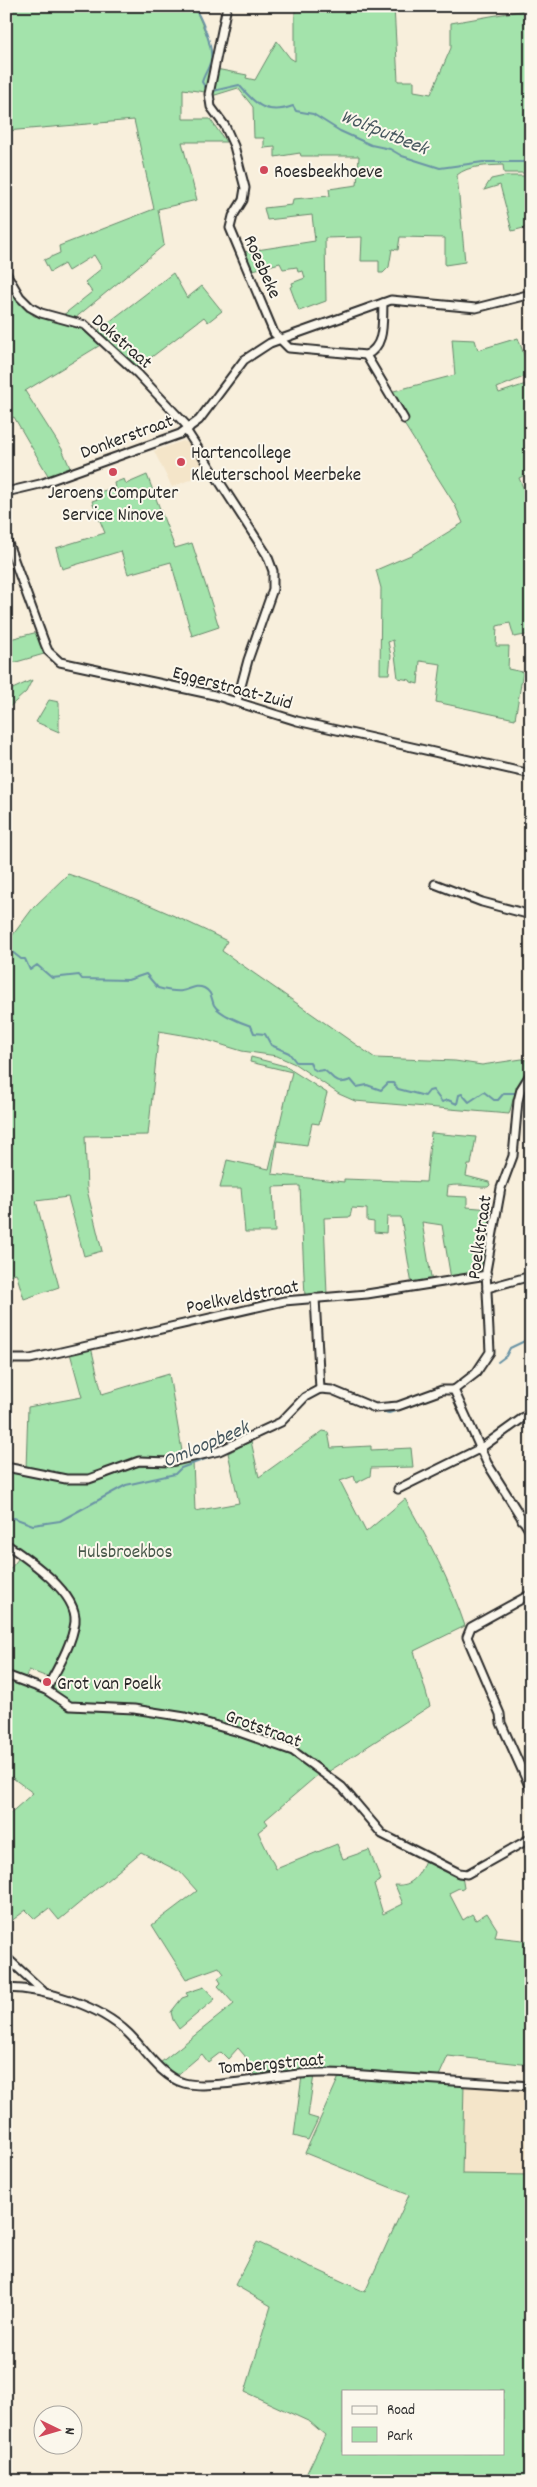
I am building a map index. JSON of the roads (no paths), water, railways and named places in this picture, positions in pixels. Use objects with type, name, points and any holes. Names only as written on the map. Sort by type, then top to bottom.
[{"type":"street","name":"Roesbeke","points":[[227,6],[210,94],[211,107],[225,126],[234,146],[245,188],[243,200],[233,216],[230,228],[274,333],[281,339]]},
{"type":"street","name":"Dokstraat","points":[[6,272],[20,297],[30,307],[41,313],[85,325],[138,374],[188,429],[267,555],[272,565],[272,589],[248,660],[237,702]]},
{"type":"street","points":[[383,302],[379,342],[377,348],[366,355],[289,348],[281,339],[383,302],[403,300],[476,308],[531,294]]},
{"type":"street","name":"Donkerstraat","points":[[6,492],[40,484],[162,442],[188,429],[208,410],[234,371],[244,360],[257,350],[281,339]]},
{"type":"street","points":[[366,355],[404,419]]},
{"type":"street","name":"Eggerstraat-Zuid","points":[[6,538],[45,644],[53,657],[60,662],[237,702],[306,723],[531,774]]},
{"type":"street","points":[[435,884],[482,902],[531,914]]},
{"type":"street","name":"Poelkstraat","points":[[454,1390],[476,1373],[490,1352],[487,1275],[501,1188],[513,1156],[516,1111],[520,1094],[531,1073]]},
{"type":"street","name":"Poelkveldstraat","points":[[6,1358],[30,1359],[227,1313],[284,1302],[419,1287],[487,1275]]},
{"type":"street","points":[[487,1288],[531,1276]]},
{"type":"street","points":[[316,1298],[320,1389]]},
{"type":"street","points":[[6,1467],[66,1479],[89,1479],[139,1461],[181,1460],[219,1451],[281,1422],[305,1397],[320,1389],[332,1390],[375,1408],[387,1408],[442,1390],[454,1390],[487,1464],[531,1533]]},
{"type":"street","points":[[398,1489],[480,1448],[531,1412]]},
{"type":"street","points":[[522,1520],[531,1513]]},
{"type":"street","points":[[6,1544],[59,1586],[74,1611],[75,1622],[70,1637],[46,1690]]},
{"type":"street","points":[[531,1594],[471,1627],[467,1637],[531,1790]]},
{"type":"street","name":"Grotstraat","points":[[6,1675],[46,1690],[70,1706],[134,1709],[184,1718],[240,1732],[293,1751],[342,1787],[382,1834],[459,1873],[467,1874],[531,1838]]},
{"type":"street","name":"Tombergstraat","points":[[6,1957],[44,1992]]},
{"type":"street","name":"Tombergstraat","points":[[6,1988],[44,1992],[74,2002],[114,2021],[165,2072],[184,2083],[211,2084],[301,2074],[334,2073],[531,2086]]},
{"type":"waterway","name":"Wolfputbeek","points":[[193,6],[203,24],[210,47],[210,62],[202,82],[207,90]]},
{"type":"waterway","name":"Wolfputbeek","points":[[213,91],[239,85],[256,103],[268,109],[284,109],[293,106],[296,111],[313,114],[340,131],[371,145],[390,149],[402,156],[440,168],[483,162],[524,162],[531,160]]},
{"type":"waterway","points":[[6,970],[11,951],[21,959],[25,959],[30,970],[37,965],[52,978],[79,975],[82,979],[128,980],[146,974],[161,989],[179,991],[201,987],[210,993],[214,1005],[221,1012],[251,1026],[254,1033],[265,1034],[271,1045],[289,1053],[296,1062],[310,1062],[312,1068],[317,1071],[324,1070],[339,1082],[351,1080],[357,1087],[367,1085],[381,1090],[388,1083],[393,1083],[398,1089],[425,1096],[429,1091],[433,1090],[442,1102],[448,1100],[457,1104],[459,1095],[462,1094],[469,1102],[484,1092],[494,1100],[498,1100],[504,1093],[516,1093]]},
{"type":"waterway","name":"Omloopbeek","points":[[498,1362],[506,1356],[510,1348],[531,1338]]},
{"type":"waterway","name":"Omloopbeek","points":[[379,1411],[389,1413],[408,1407]]},
{"type":"waterway","name":"Omloopbeek","points":[[226,1452],[242,1444]]},
{"type":"waterway","name":"Omloopbeek","points":[[6,1519],[14,1518],[33,1525],[60,1521],[126,1485],[175,1474],[181,1468],[219,1454]]},
{"type":"place","name":"Roesbeekhoeve","points":[[264,170]]},
{"type":"place","name":"Hartencollege Kleuterschool Meerbeke","points":[[181,462]]},
{"type":"place","name":"Jeroens Computer Service Ninove","points":[[113,472]]},
{"type":"place","name":"Grot van Poelk","points":[[47,1682]]},
{"type":"park label","name":"Hulsbroekbos","points":[[125,1550]]}]
